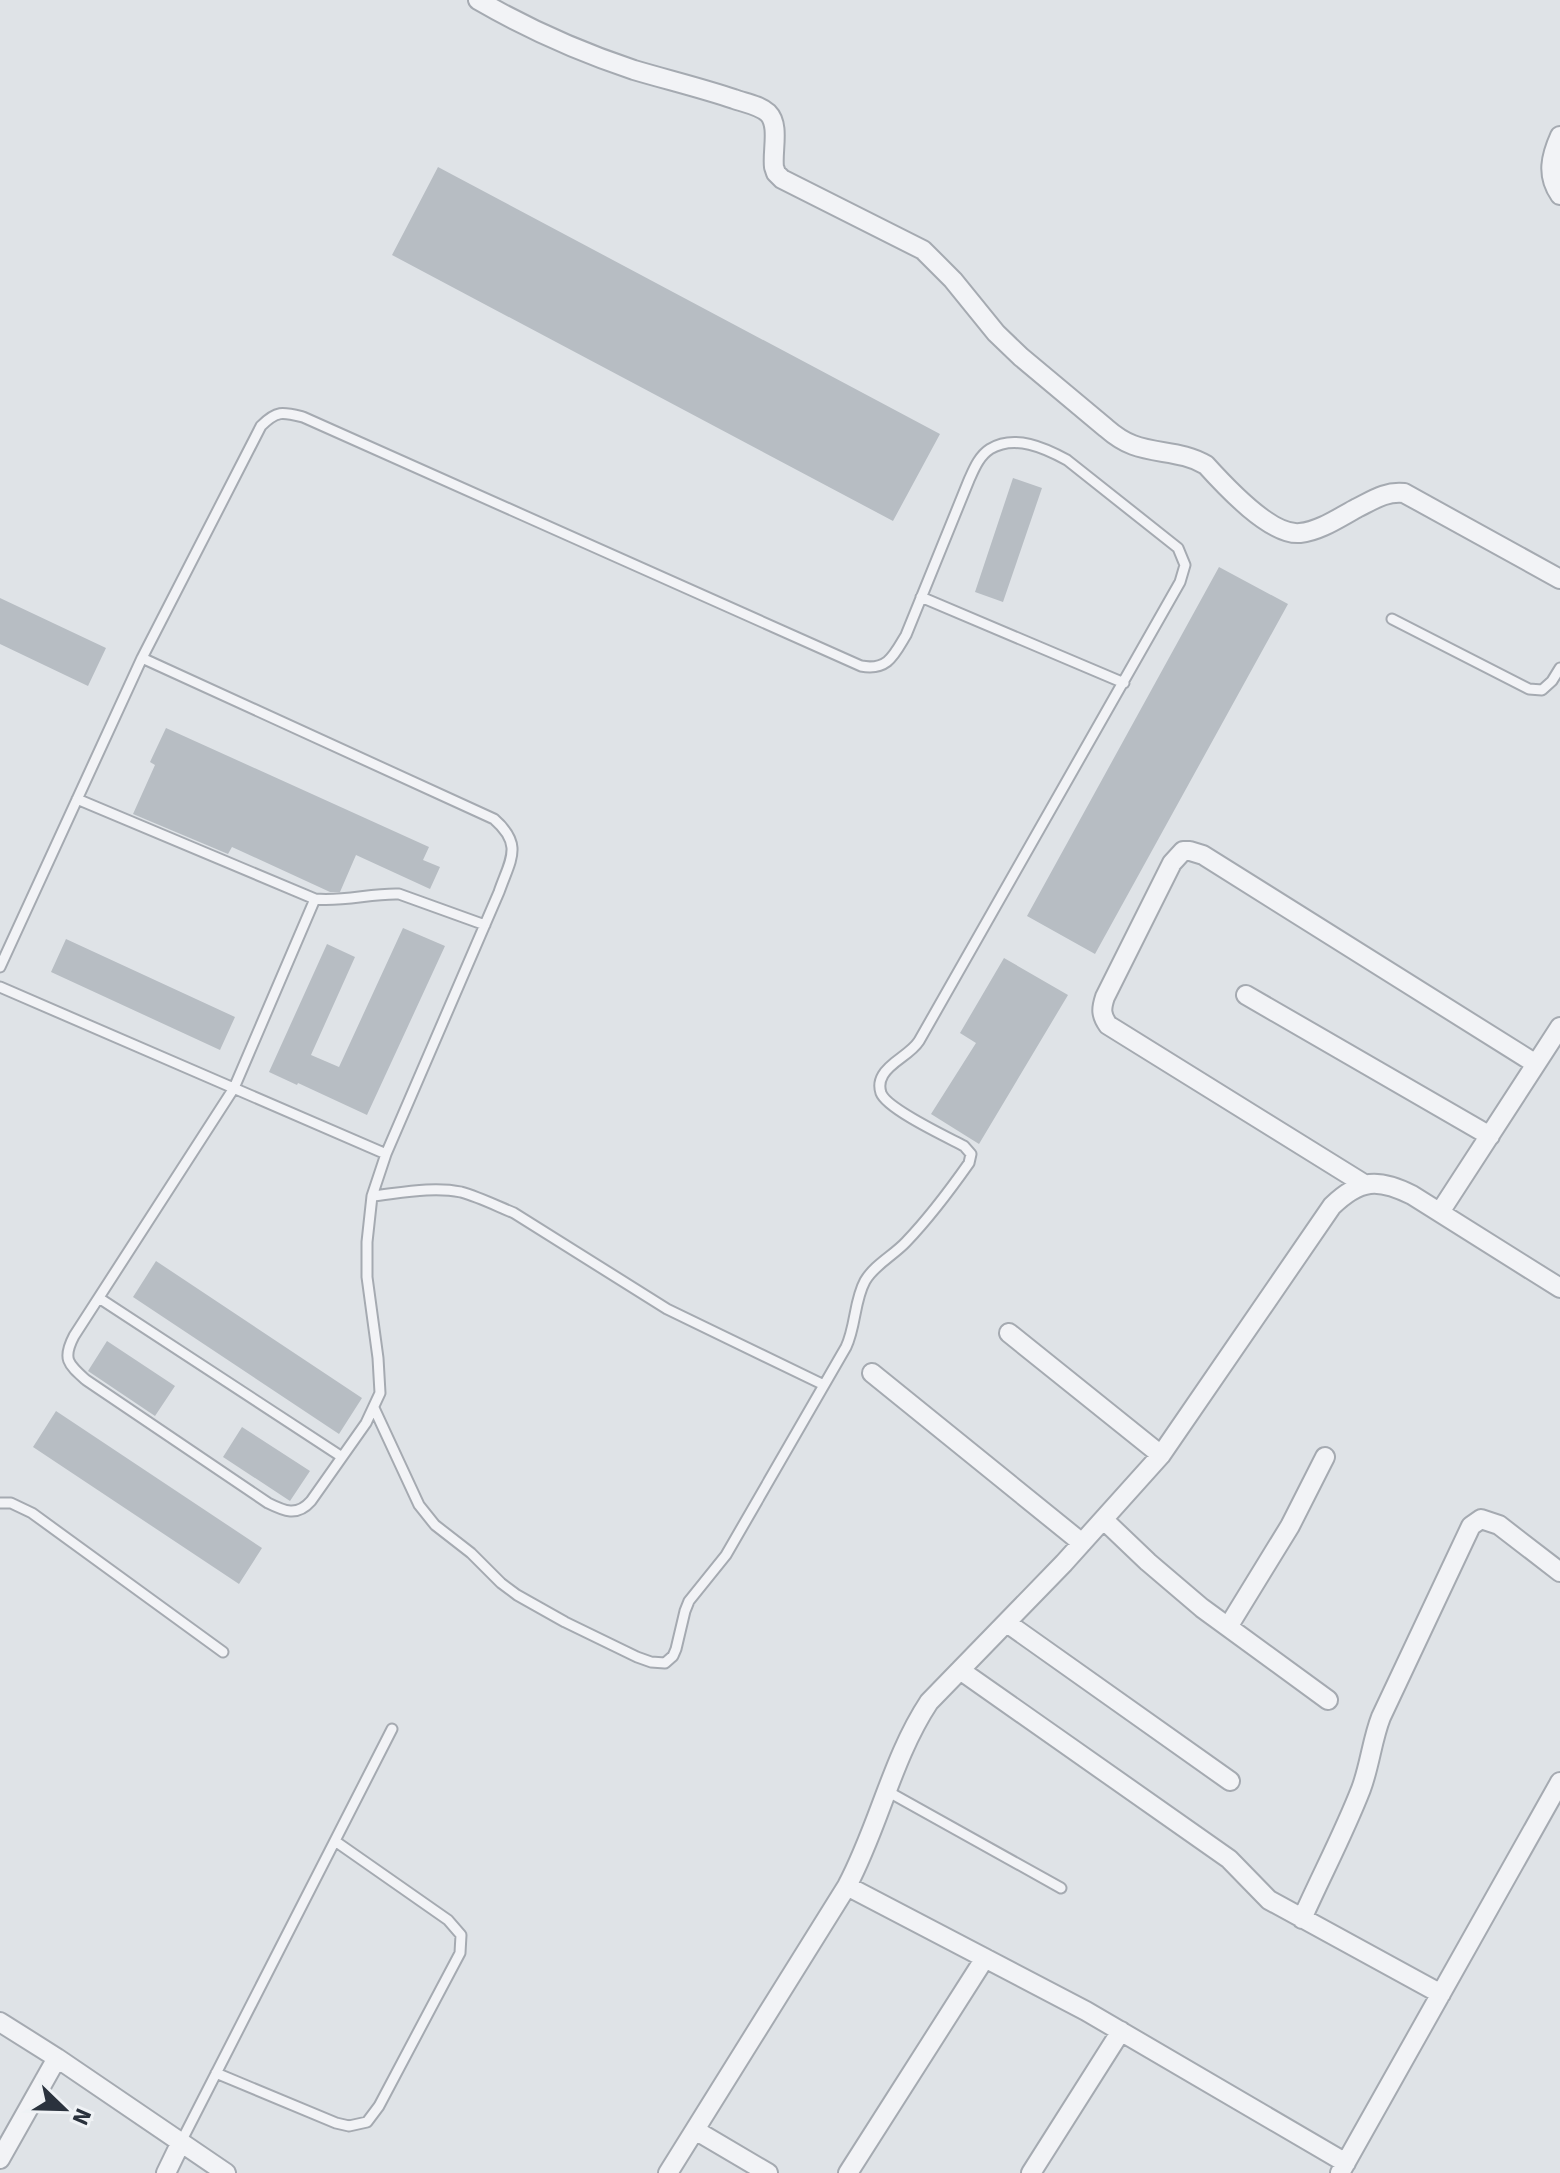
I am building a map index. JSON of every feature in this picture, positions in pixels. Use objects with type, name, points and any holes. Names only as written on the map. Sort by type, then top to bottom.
[{"type":"street","points":[[478,0],[518,23],[581,50],[762,109],[774,125],[774,167],[782,179],[923,250],[953,280],[996,333],[1119,439],[1131,445],[1196,459],[1267,523],[1292,533],[1302,533],[1383,495],[1404,493],[1560,579]]},
{"type":"street","points":[[1560,136],[1550,175],[1560,195]]},
{"type":"street","points":[[1364,1184],[1108,1025],[1104,1019],[1101,1012],[1105,997],[1172,863],[1183,851],[1203,855],[1536,1064]]},
{"type":"street","points":[[1246,995],[1490,1136]]},
{"type":"street","points":[[1440,1212],[1560,1027]]},
{"type":"street","points":[[668,2173],[847,1886],[859,1863],[903,1748],[929,1702],[1104,1520],[1161,1455],[1332,1206],[1347,1191],[1364,1184],[1394,1186],[1560,1288]]},
{"type":"street","points":[[1009,1333],[1161,1455]]},
{"type":"street","points":[[872,1373],[1082,1543]]},
{"type":"street","points":[[1228,1627],[1290,1526],[1325,1457]]},
{"type":"street","points":[[1302,1919],[1360,1792],[1381,1717],[1471,1526],[1481,1519],[1491,1521],[1560,1572]]},
{"type":"street","points":[[1104,1520],[1202,1608],[1328,1700]]},
{"type":"street","points":[[1007,1623],[1230,1781]]},
{"type":"street","points":[[960,1670],[1229,1859],[1269,1900],[1441,1994]]},
{"type":"street","points":[[847,1886],[1121,2031],[1343,2168],[1560,1782]]},
{"type":"street","points":[[848,2173],[985,1958]]},
{"type":"street","points":[[0,2022],[226,2173]]},
{"type":"street","points":[[1031,2173],[1121,2031]]},
{"type":"street","points":[[0,2159],[57,2058]]},
{"type":"street","points":[[695,2130],[768,2173]]},
{"type":"street","points":[[166,2173],[181,2142]]},
{"type":"lane","points":[[0,967],[142,658],[261,426],[278,413],[303,417],[861,666],[874,668],[882,666],[894,655],[906,635],[969,480],[977,463],[989,450],[1015,443],[1032,444],[1050,451],[1067,460],[1178,548],[1185,565],[1180,582],[1124,683],[919,1041],[881,1079],[880,1092],[889,1103],[964,1146],[971,1158],[915,1232],[865,1280],[852,1336],[726,1555],[689,1601],[673,1656],[665,1663],[637,1657],[565,1622],[501,1583],[471,1553],[435,1525],[419,1505],[374,1408]]},
{"type":"lane","points":[[921,597],[1124,683]]},
{"type":"lane","points":[[1392,619],[1529,689],[1542,690],[1560,668]]},
{"type":"lane","points":[[142,658],[494,819],[511,838],[513,849],[499,892],[386,1154],[372,1196],[367,1277],[381,1378],[380,1393],[366,1423],[305,1509],[289,1512],[268,1503],[86,1380],[71,1366],[67,1354],[99,1298],[234,1088],[315,899]]},
{"type":"lane","points":[[77,799],[315,899],[332,901],[399,894],[485,925]]},
{"type":"lane","points":[[0,987],[386,1154]]},
{"type":"lane","points":[[372,1196],[438,1190],[460,1192],[488,1202],[514,1213],[667,1309],[824,1385]]},
{"type":"lane","points":[[99,1298],[342,1457]]},
{"type":"lane","points":[[0,1503],[11,1503],[32,1513],[223,1652]]},
{"type":"lane","points":[[181,2142],[392,1729]]},
{"type":"lane","points":[[887,1791],[1061,1888]]},
{"type":"lane","points":[[216,2073],[336,2123],[349,2126],[367,2122],[379,2106],[460,1953],[461,1935],[448,1920],[335,1841]]},
{"type":"building","points":[[438,167],[940,434],[893,521],[392,255]]},
{"type":"building","points":[[1013,478],[1042,488],[1003,602],[975,592]]},
{"type":"building","points":[[1219,567],[1288,604],[1095,954],[1027,916]]},
{"type":"building","points":[[0,598],[106,648],[88,686],[0,644]]},
{"type":"building","points":[[166,728],[429,847],[423,860],[440,867],[430,889],[356,855],[340,892],[330,892],[232,847],[228,854],[133,814],[155,765],[150,762]]},
{"type":"building","points":[[403,928],[445,946],[367,1115],[269,1072],[327,944],[355,957],[311,1055],[339,1067]]},
{"type":"building","points":[[66,939],[235,1017],[220,1050],[51,972]]},
{"type":"building","points":[[1004,958],[1068,995],[979,1144],[931,1114],[976,1043],[960,1033]]},
{"type":"building","points":[[156,1261],[362,1398],[339,1434],[133,1297]]},
{"type":"building","points":[[107,1341],[175,1386],[155,1416],[88,1371]]},
{"type":"building","points":[[56,1411],[262,1548],[239,1584],[33,1447]]},
{"type":"building","points":[[242,1427],[310,1471],[290,1501],[223,1457]]}]
